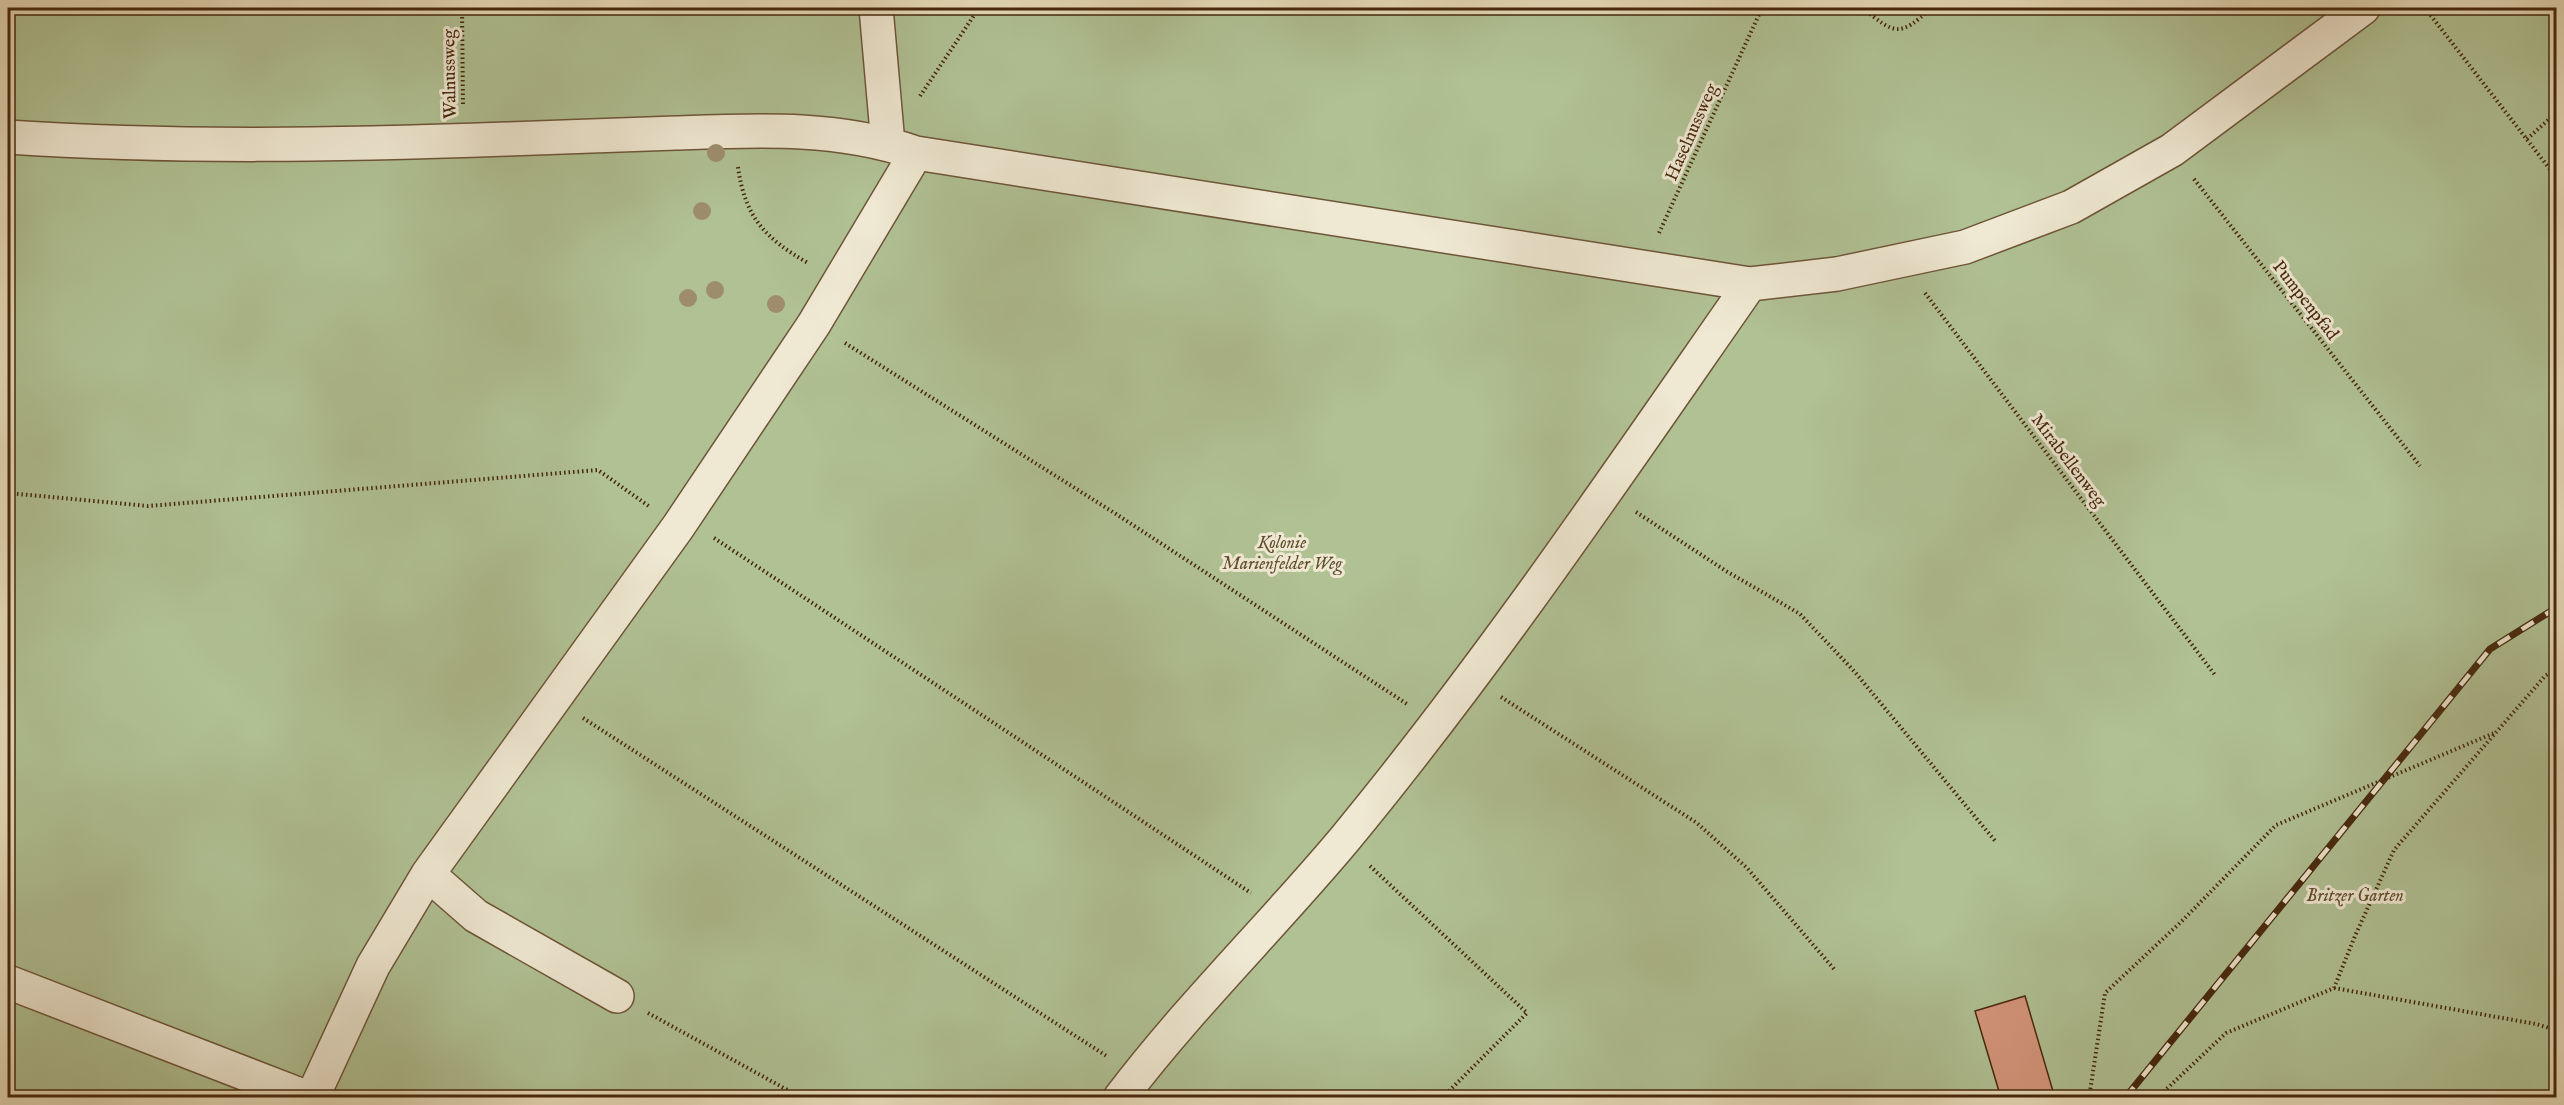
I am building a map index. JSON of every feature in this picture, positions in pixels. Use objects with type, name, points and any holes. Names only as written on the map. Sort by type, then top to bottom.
[{"type":"street","points":[[8,982],[310,1098],[373,966],[428,874],[681,522],[814,324],[839,282],[902,148],[876,8]]},
{"type":"street","points":[[8,137],[93,142],[259,145],[464,141],[735,131],[839,134],[902,148],[1750,284],[1837,274],[1965,246],[2070,207],[2172,150],[2363,8]]},
{"type":"street","points":[[1128,1086],[1342,841],[1437,723],[1605,492],[1750,284]]},
{"type":"street","points":[[428,874],[477,916],[617,996]]},
{"type":"path","name":"Walnussweg","points":[[462,8],[464,141]]},
{"type":"path","points":[[902,148],[979,8]]},
{"type":"path","name":"Haselnussweg","points":[[1644,267],[1762,8]]},
{"type":"path","points":[[1863,8],[1885,26],[1895,29],[1911,27],[1931,8]]},
{"type":"path","points":[[2426,8],[2556,177]]},
{"type":"path","points":[[2527,139],[2556,113]]},
{"type":"path","points":[[735,131],[739,171],[750,208],[763,231],[780,247],[839,282]]},
{"type":"path","name":"Pumpenpfad","points":[[2172,150],[2420,466]]},
{"type":"path","name":"Mirabellenweg","points":[[1901,261],[2215,675]]},
{"type":"path","points":[[814,324],[1116,514],[1437,723]]},
{"type":"path","points":[[8,493],[148,506],[598,470],[1280,912]]},
{"type":"path","points":[[1605,492],[1726,571],[1800,614],[1854,671],[1996,842]]},
{"type":"path","points":[[2334,988],[2394,850],[2545,676],[2556,669]]},
{"type":"path","points":[[1470,677],[1698,823],[1747,868],[1834,969]]},
{"type":"path","points":[[554,699],[1128,1086]]},
{"type":"path","points":[[2089,1098],[2105,993],[2182,921],[2276,825],[2494,733]]},
{"type":"path","points":[[1342,841],[1527,1013],[1442,1098]]},
{"type":"path","points":[[2157,1098],[2226,1033],[2334,988],[2556,1029]]},
{"type":"path","points":[[617,996],[802,1098]]},
{"type":"green space","name":"Kolonie Marienfelder Weg","points":[[8,8],[2556,8],[2556,1097],[8,1097]]},
{"type":"building","points":[[2025,996],[2055,1098],[2001,1098],[1975,1011]]},
{"type":"railway","points":[[2125,1098],[2490,649],[2556,608]]},
{"type":"park label","name":"Britzer Garten","points":[[2355,895]]}]
